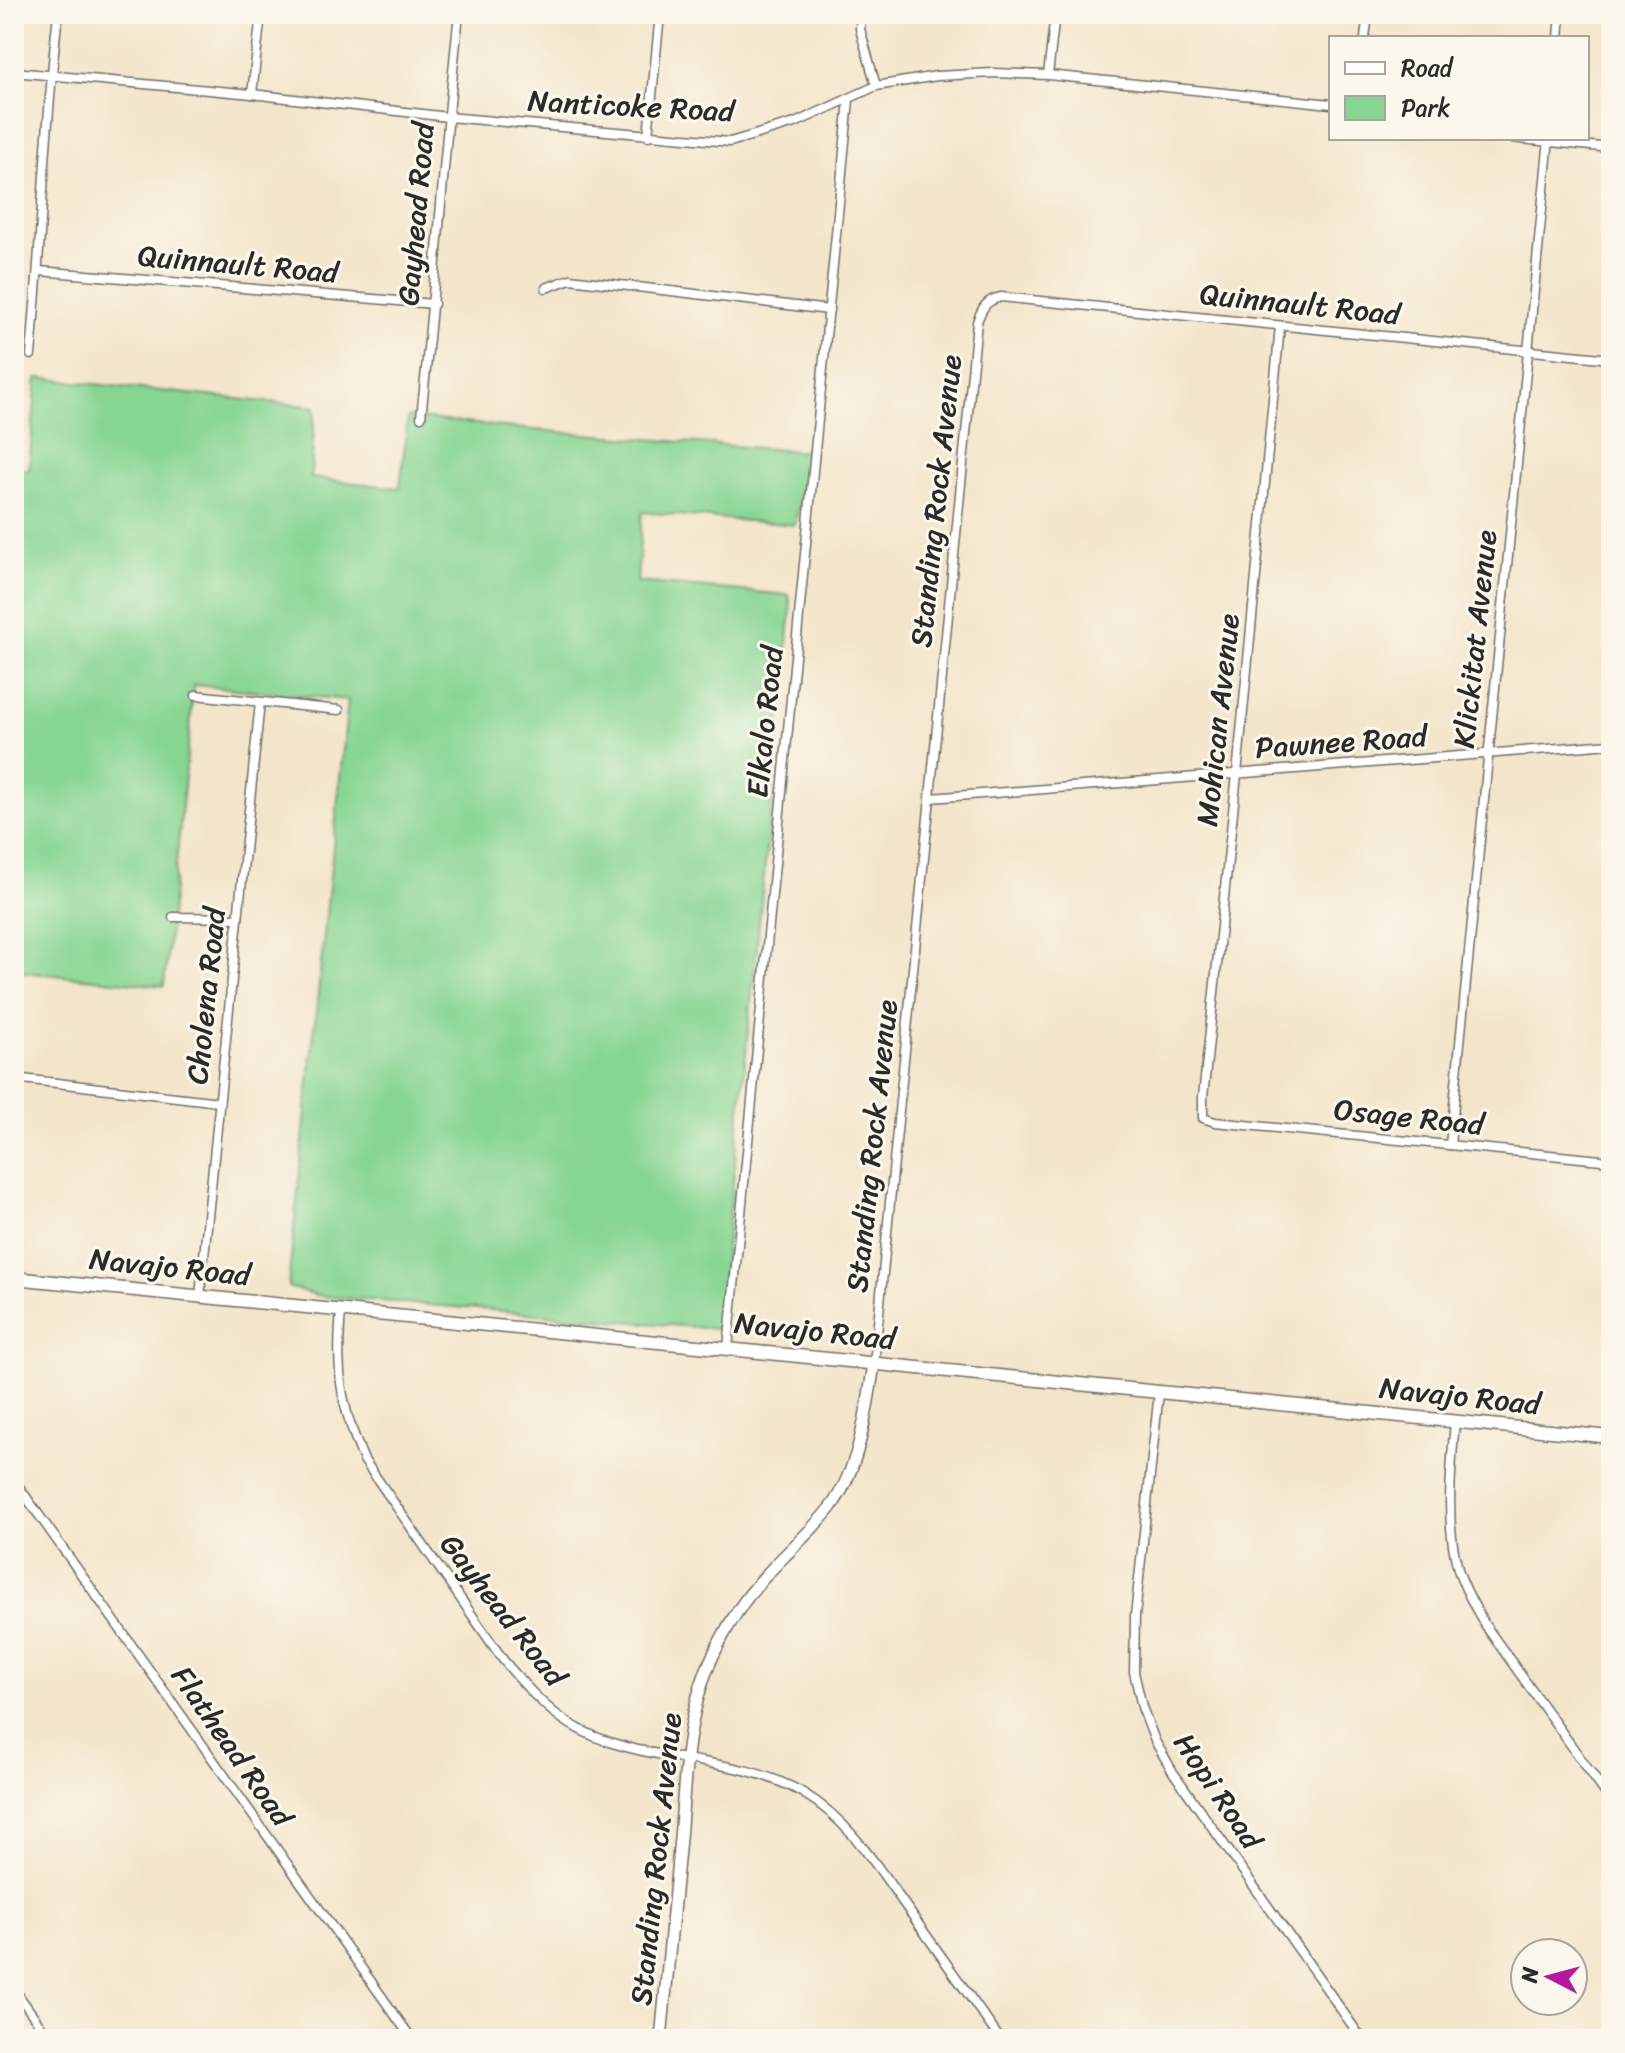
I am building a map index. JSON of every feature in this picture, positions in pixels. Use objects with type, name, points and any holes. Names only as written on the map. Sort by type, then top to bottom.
[{"type":"main road","name":"Navajo Road","points":[[14,1278],[1611,1437]]},
{"type":"street","points":[[31,355],[58,14]]},
{"type":"street","points":[[252,94],[261,14]]},
{"type":"street","name":"Gayhead Road","points":[[421,417],[459,14]]},
{"type":"street","points":[[648,136],[660,14]]},
{"type":"street","points":[[861,14],[860,29],[876,86]]},
{"type":"street","points":[[1048,75],[1055,14]]},
{"type":"street","points":[[1365,36],[1368,14]]},
{"type":"street","points":[[1559,36],[1561,14]]},
{"type":"street","name":"Nanticoke Road","points":[[14,72],[252,94],[448,117],[730,142],[795,123],[876,86],[937,76],[993,73],[1048,75],[1329,104]]},
{"type":"street","name":"Elkalo Road","points":[[728,1348],[849,100]]},
{"type":"street","points":[[1549,140],[1611,148]]},
{"type":"street","name":"Klickitat Avenue","points":[[1450,1145],[1549,140]]},
{"type":"street","name":"Quinnault Road","points":[[39,271],[434,304]]},
{"type":"street","points":[[546,288],[570,279],[829,310]]},
{"type":"street","name":"Quinnault Road","points":[[986,304],[991,299],[1001,297],[1611,359]]},
{"type":"street","name":"Standing Rock Avenue","points":[[661,2039],[687,1758],[698,1697],[725,1629],[756,1586],[831,1506],[846,1480],[859,1442],[874,1364],[977,322],[986,304]]},
{"type":"street","name":"Mohican Avenue","points":[[1203,1118],[1280,326]]},
{"type":"street","points":[[196,695],[339,710]]},
{"type":"street","name":"Cholena Road","points":[[200,1296],[260,702]]},
{"type":"street","name":"Pawnee Road","points":[[931,798],[1611,744]]},
{"type":"street","points":[[173,917],[238,918]]},
{"type":"street","points":[[14,1078],[219,1102]]},
{"type":"street","name":"Osage Road","points":[[1203,1118],[1215,1122],[1611,1161]]},
{"type":"street","name":"Gayhead Road","points":[[341,1311],[339,1368],[342,1400],[350,1429],[364,1460],[504,1661],[547,1707],[570,1724],[596,1737],[628,1747],[744,1769],[803,1793],[842,1823],[860,1843],[1000,2039]]},
{"type":"street","name":"Hopi Road","points":[[1159,1392],[1135,1616],[1134,1672],[1142,1707],[1155,1741],[1173,1772],[1362,2039]]},
{"type":"street","points":[[1455,1421],[1451,1489],[1452,1532],[1458,1568],[1485,1625],[1611,1801]]},
{"type":"street","name":"Flathead Road","points":[[14,1480],[412,2039]]},
{"type":"street","points":[[14,1989],[50,2039]]},
{"type":"green space","points":[[37,378],[315,407],[311,478],[400,488],[408,417],[808,452],[795,525],[642,512],[637,582],[789,595],[791,609],[718,1329],[320,1296],[288,1287],[348,700],[194,685],[164,986],[14,971],[14,468],[29,470]]}]
